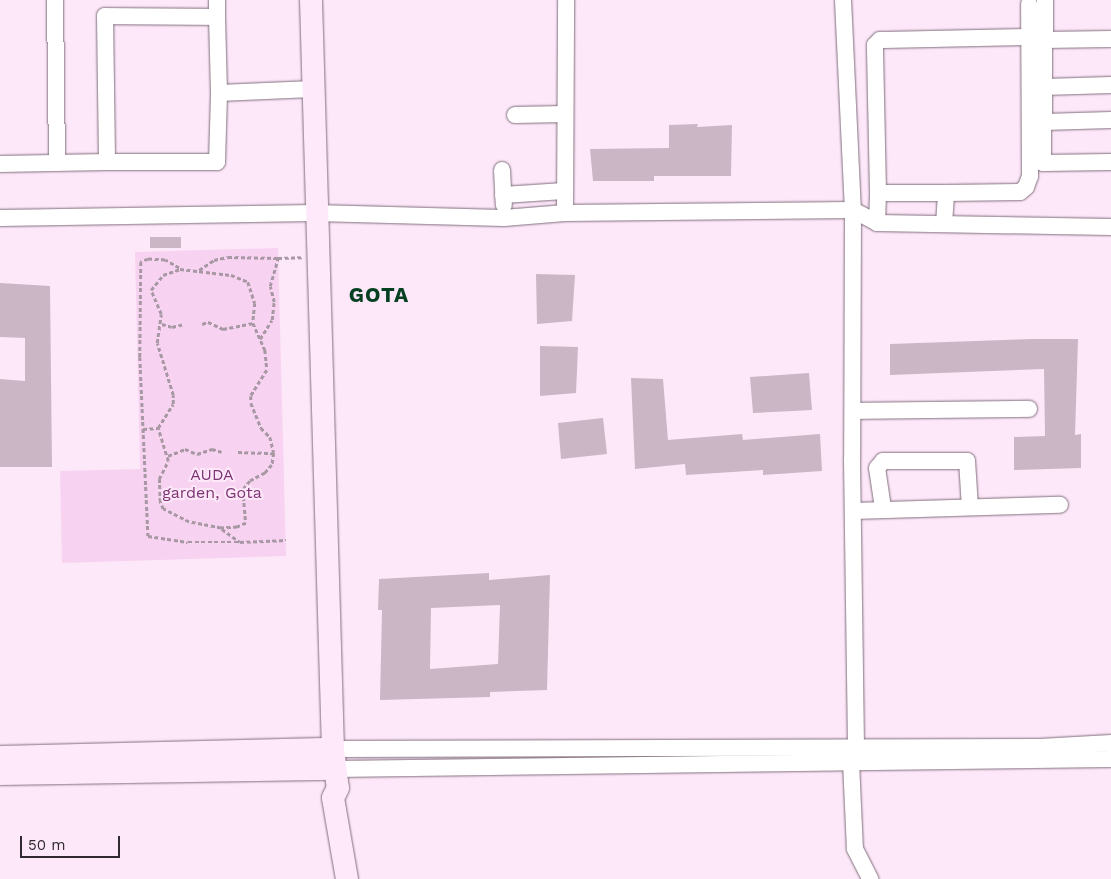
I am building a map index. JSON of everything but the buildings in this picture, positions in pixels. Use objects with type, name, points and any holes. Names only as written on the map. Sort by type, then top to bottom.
[{"type":"street","points":[[55,0],[57,163]]},
{"type":"street","points":[[0,164],[217,162],[219,92],[216,0]]},
{"type":"street","points":[[311,0],[316,256],[335,769],[333,798],[347,879]]},
{"type":"street","points":[[565,213],[566,0]]},
{"type":"street","points":[[843,0],[853,210],[852,411],[856,745],[851,762],[855,850],[870,879]]},
{"type":"street","points":[[878,193],[1020,192],[1026,187],[1030,176],[1037,39],[1045,0]]},
{"type":"street","points":[[1028,4],[1037,39],[1044,87],[1044,162],[1111,162]]},
{"type":"street","points":[[108,162],[105,8],[216,17]]},
{"type":"street","points":[[877,223],[878,193],[874,45],[880,40],[1111,39]]},
{"type":"street","points":[[1044,87],[1111,85]]},
{"type":"street","points":[[219,92],[313,89]]},
{"type":"street","points":[[515,115],[565,114]]},
{"type":"street","points":[[1044,122],[1111,120]]},
{"type":"street","points":[[502,170],[504,218]]},
{"type":"street","points":[[503,195],[564,191]]},
{"type":"street","points":[[944,224],[946,193]]},
{"type":"street","points":[[0,218],[315,214],[504,218],[565,213],[853,210],[877,223],[1111,226]]},
{"type":"street","points":[[852,411],[1029,409]]},
{"type":"street","points":[[883,508],[877,468],[882,461],[968,461],[970,507]]},
{"type":"street","points":[[853,511],[883,508],[1060,505]]},
{"type":"street","points":[[0,757],[335,769],[856,745],[1040,747],[1111,743]]},
{"type":"street","points":[[0,774],[1111,758]]},
{"type":"street","points":[[335,769],[347,795],[360,879]]},
{"type":"path","points":[[199,270],[214,260],[228,257],[278,258],[316,256]]},
{"type":"path","points":[[260,339],[272,320],[274,302],[270,286],[278,258]]},
{"type":"path","points":[[180,269],[165,260],[148,259],[141,262],[143,429],[148,536],[188,542],[286,540]]},
{"type":"path","points":[[180,269],[231,274],[248,282],[255,303],[253,323],[265,350],[267,370],[251,396],[251,403],[261,428],[270,437],[274,453],[272,464],[265,473],[250,481],[243,490],[246,523],[221,528],[189,522],[163,509],[159,488],[168,456],[158,428],[173,404],[171,383],[157,343],[162,324],[151,286],[163,275],[180,269]]},
{"type":"path","points":[[202,324],[208,322],[223,328],[253,323]]},
{"type":"path","points":[[162,324],[172,327],[184,324]]},
{"type":"path","points":[[143,429],[158,428]]},
{"type":"path","points":[[168,456],[185,449],[197,454],[212,449],[222,452]]},
{"type":"path","points":[[238,452],[274,453]]},
{"type":"path","points":[[221,528],[240,542]]},
{"type":"green space","name":"AUDA garden, Gota","points":[[278,248],[286,556],[62,563],[60,471],[140,469],[135,252]]},
{"type":"district","name":"GOTA","points":[[379,295]]}]
